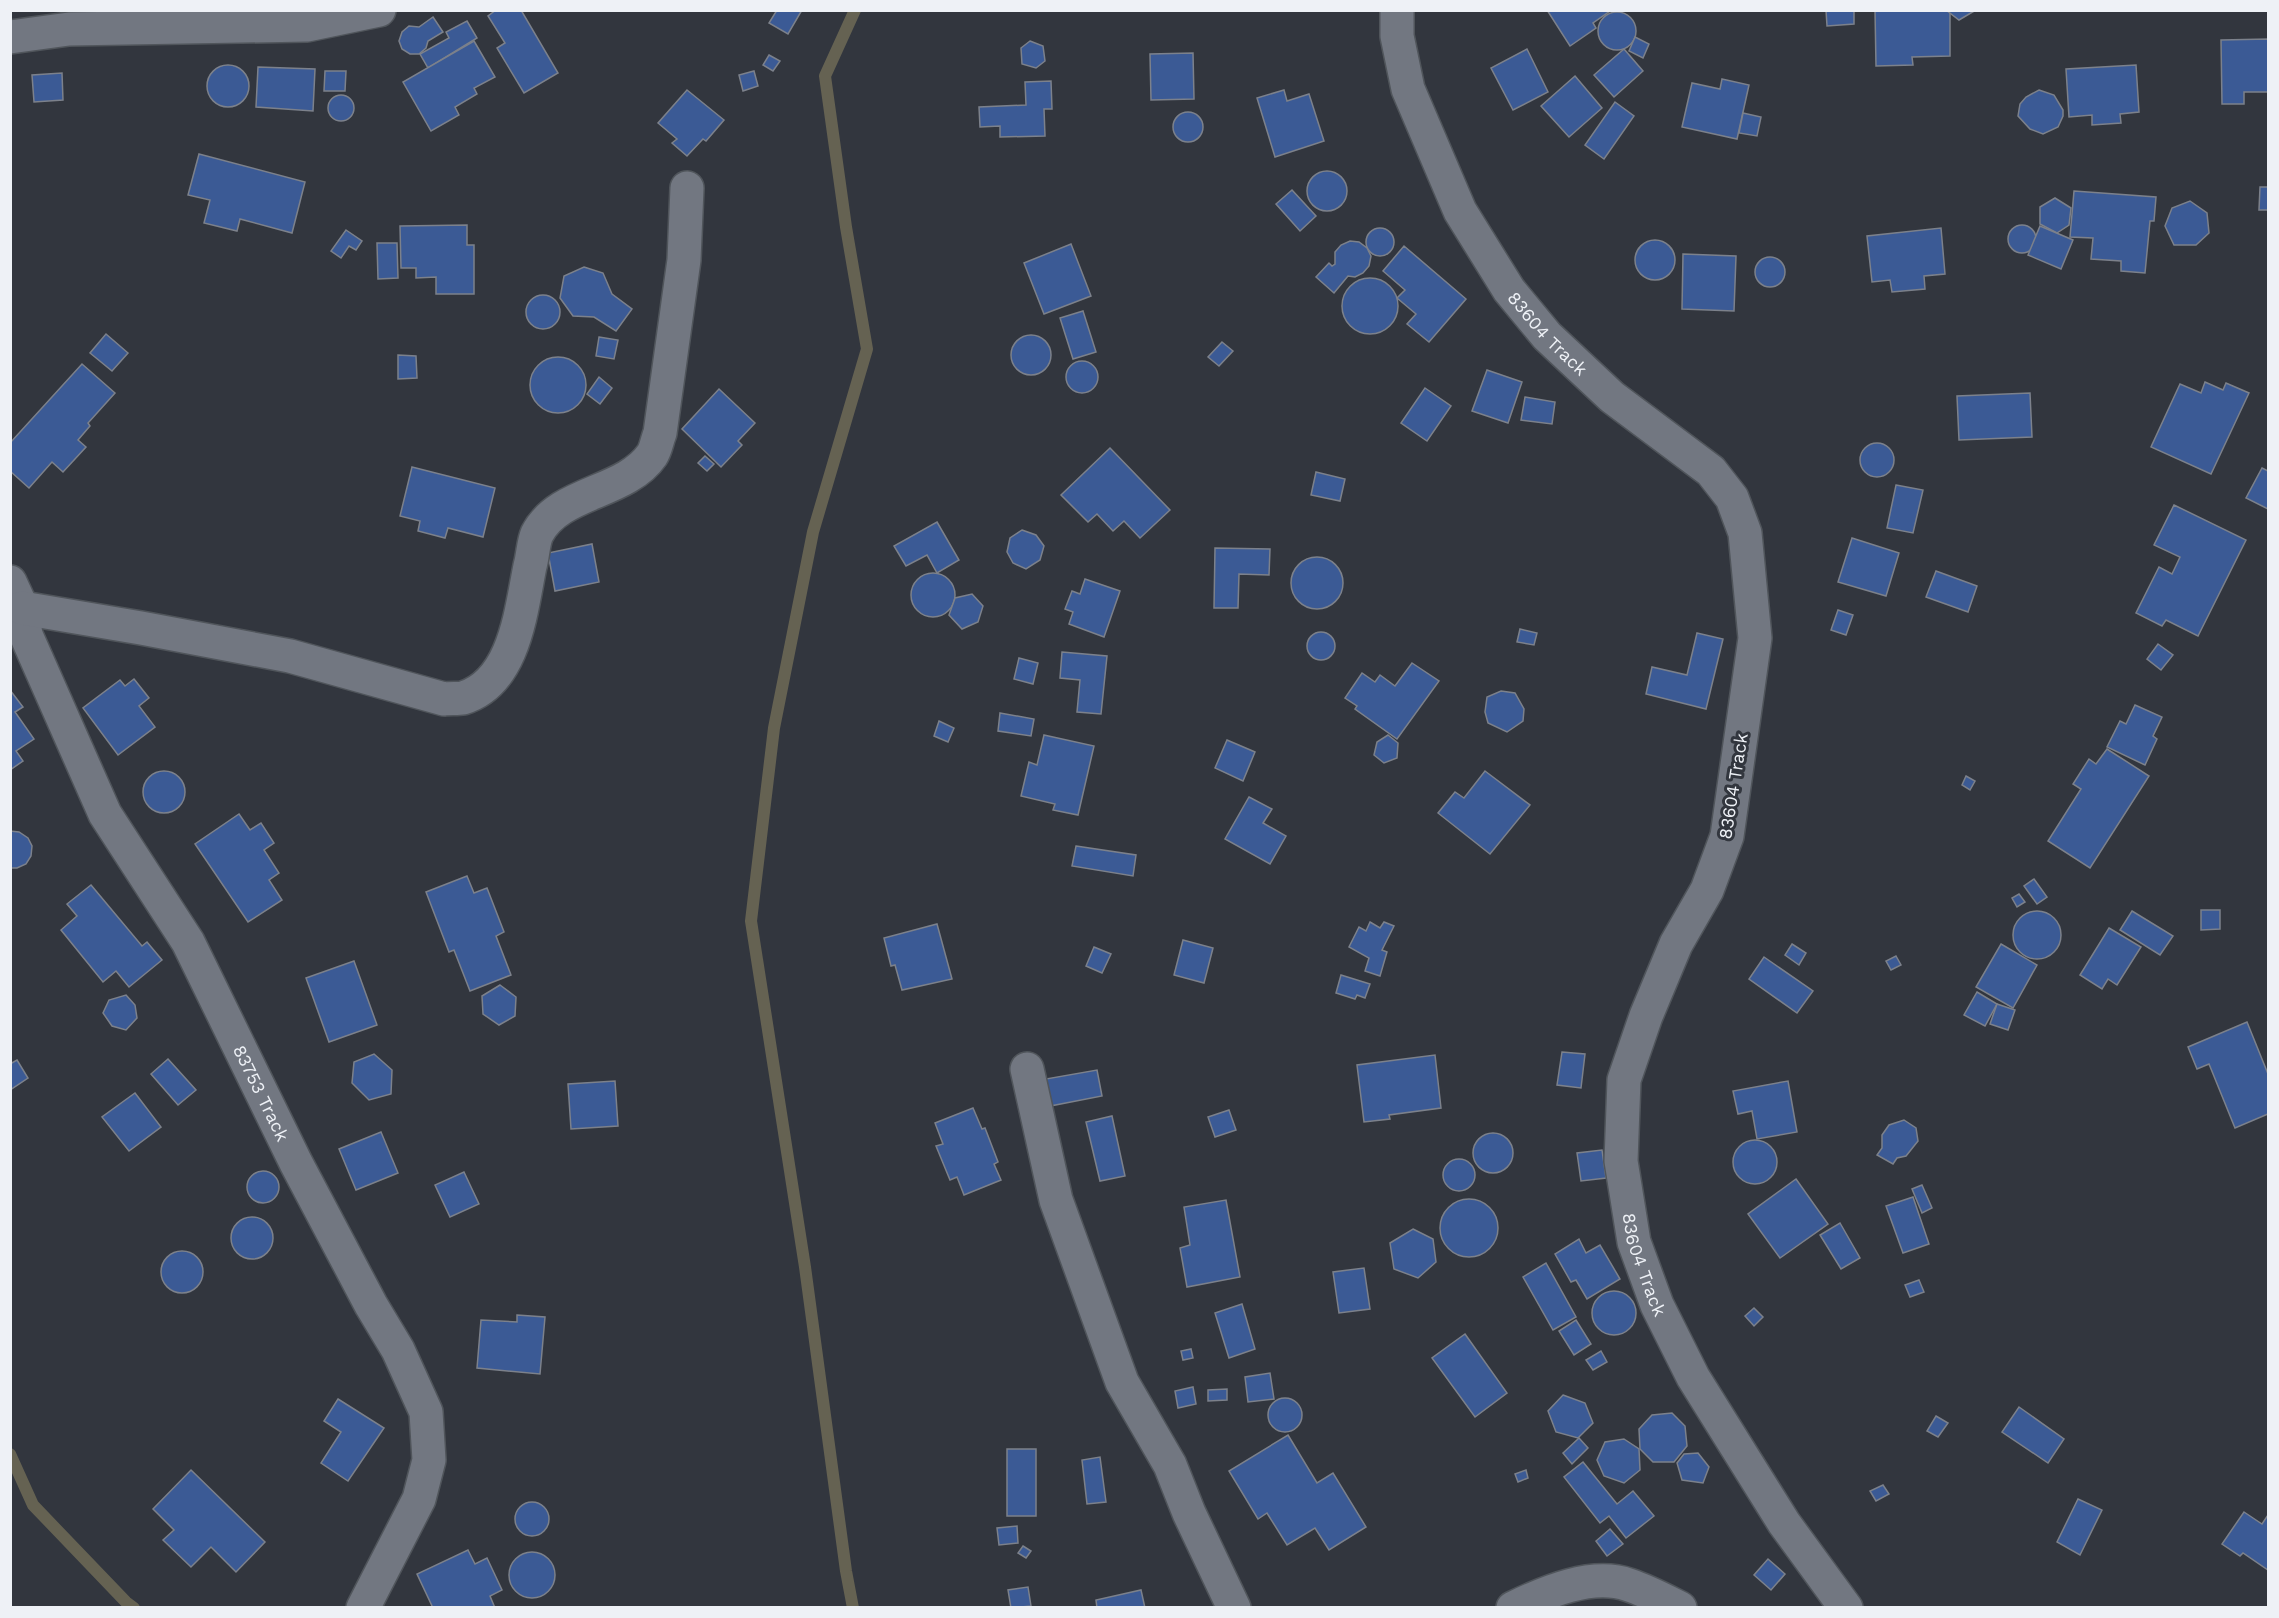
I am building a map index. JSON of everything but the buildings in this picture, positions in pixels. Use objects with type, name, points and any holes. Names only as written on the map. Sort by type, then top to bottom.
[{"type":"street","points":[[10,37],[69,29],[307,25],[379,10]]},
{"type":"street","name":"83604 Track","points":[[1397,10],[1397,36],[1408,89],[1460,211],[1509,290],[1547,336],[1612,398],[1711,471],[1732,498],[1745,533],[1755,638],[1727,836],[1707,890],[1676,944],[1646,1016],[1624,1080],[1621,1161],[1634,1242],[1657,1305],[1693,1377],[1784,1523],[1846,1608]]},
{"type":"street","points":[[16,595],[141,628],[290,656],[444,699],[462,698],[477,691],[489,682],[503,664],[517,627],[537,535],[549,519],[566,505],[594,494],[630,475],[642,467],[654,453],[660,433],[684,260],[687,188]]},
{"type":"street","name":"83753 Track","points":[[16,595],[26,635],[105,814],[188,942],[296,1163],[366,1296],[398,1350],[426,1412],[429,1460],[419,1499],[363,1608]]},
{"type":"street","points":[[1027,1069],[1056,1200],[1122,1382],[1170,1465],[1189,1513],[1234,1608]]},
{"type":"street","points":[[1513,1608],[1574,1585],[1606,1581],[1628,1584],[1680,1608]]},
{"type":"waterway","points":[[853,1608],[805,1267],[751,921],[774,728],[813,532],[867,349],[846,227],[825,76],[855,10]]},
{"type":"waterway","points":[[10,1454],[33,1505],[134,1608]]}]
